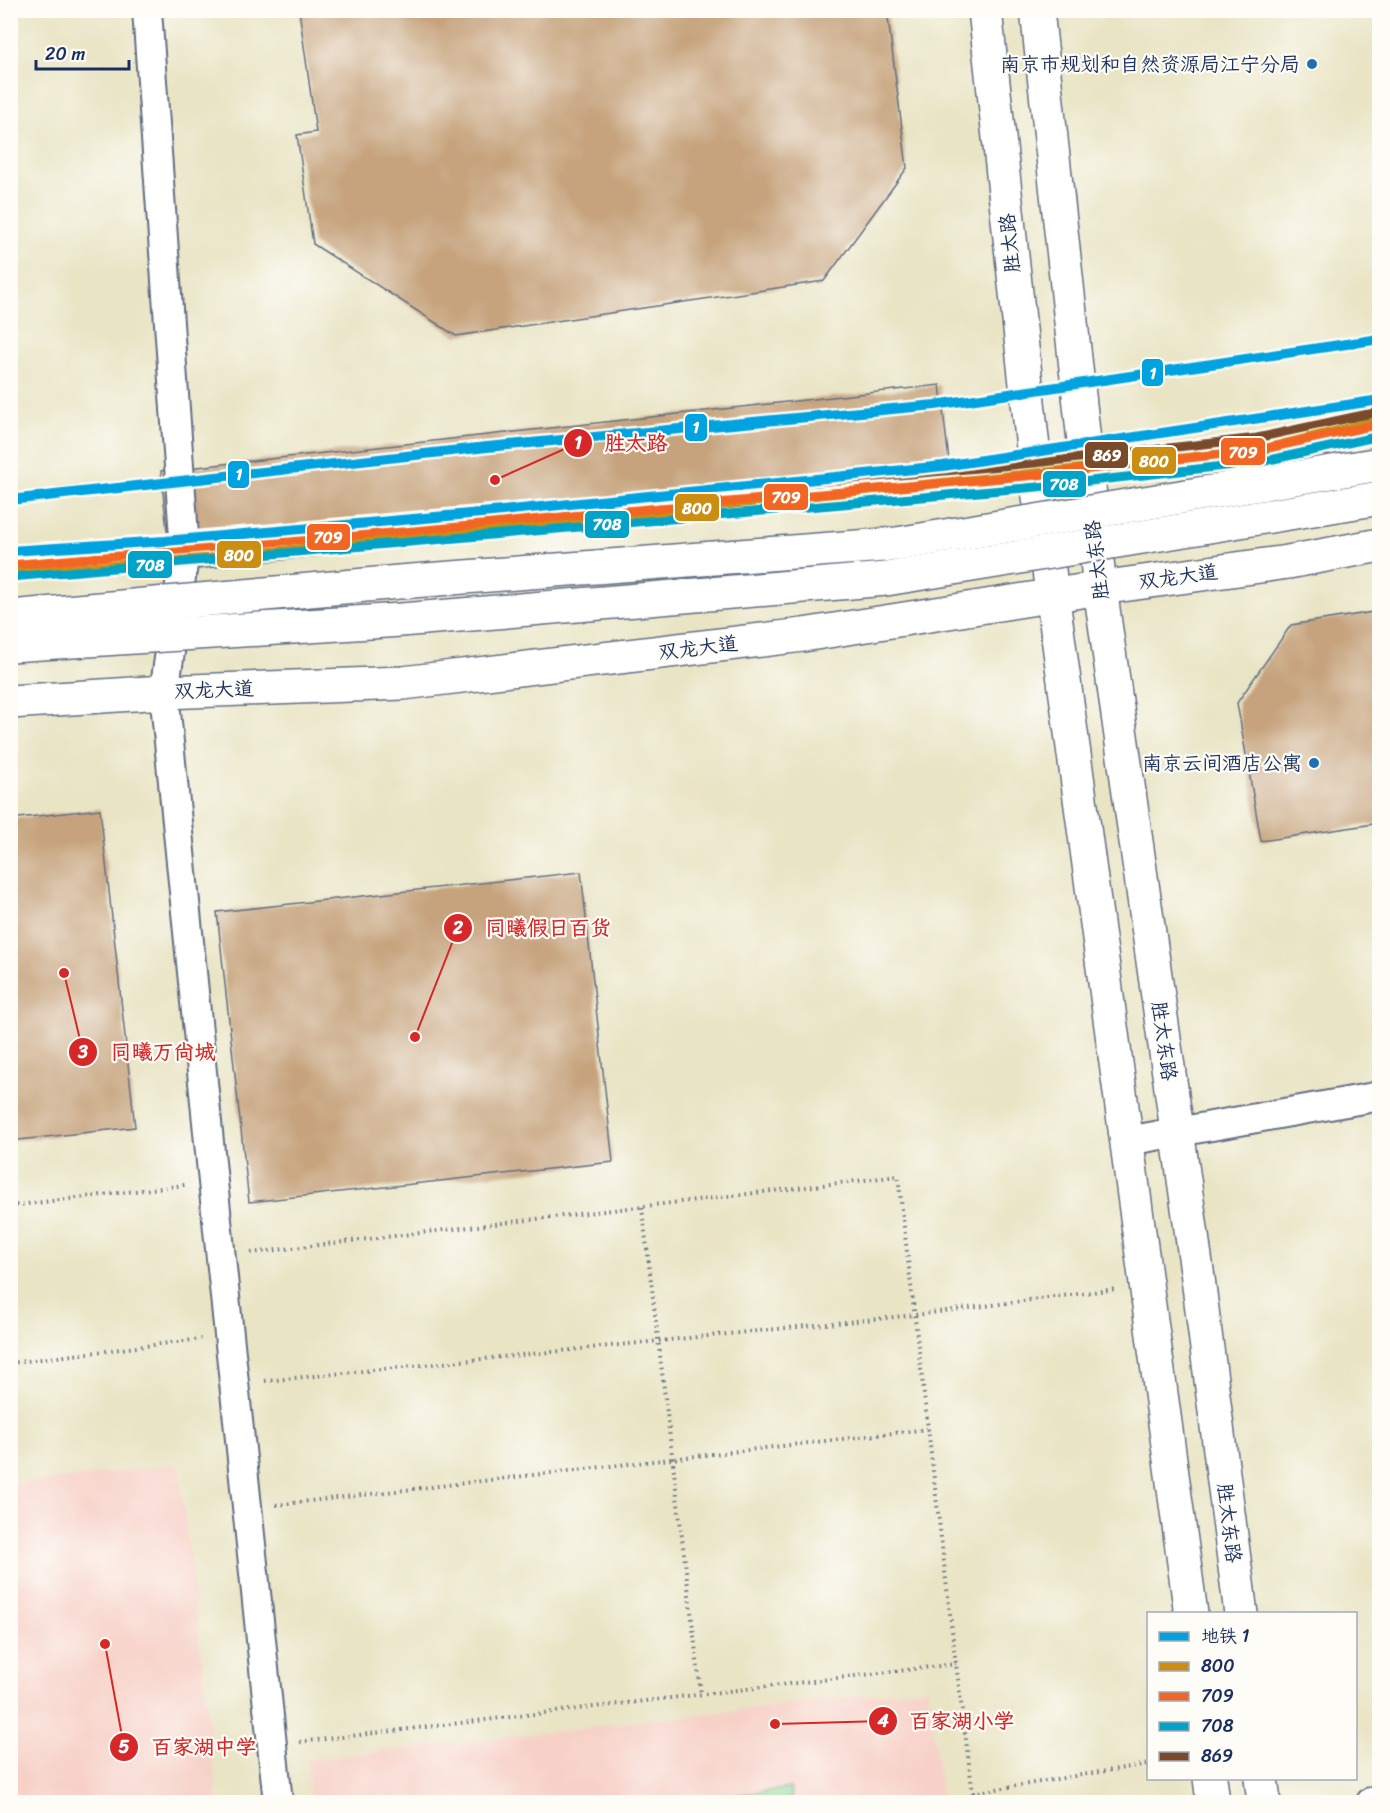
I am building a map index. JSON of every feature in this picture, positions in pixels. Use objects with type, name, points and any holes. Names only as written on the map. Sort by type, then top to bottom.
[{"type":"main road","name":"胜太路","points":[[985,10],[1036,475]]},
{"type":"main road","points":[[1037,10],[1086,469]]},
{"type":"main road","points":[[10,565],[1036,475],[1259,450],[1380,424]]},
{"type":"main road","points":[[10,617],[399,582],[897,544],[1380,464]]},
{"type":"main road","name":"胜太东路","points":[[1086,469],[1100,588],[1198,1278],[1240,1612]]},
{"type":"main road","points":[[1036,475],[1191,1612]]},
{"type":"main road","points":[[10,645],[401,620],[886,579],[1380,498]]},
{"type":"main road","name":"双龙大道","points":[[10,702],[164,692],[402,683],[803,635],[1100,588],[1288,562],[1380,545]]},
{"type":"main road","points":[[1210,1780],[1213,1803]]},
{"type":"main road","points":[[1261,1780],[1264,1803]]},
{"type":"street","points":[[147,10],[186,551],[164,692],[220,1257],[278,1803]]},
{"type":"street","points":[[1127,1141],[1380,1096]]},
{"type":"street","points":[[1371,1803],[1380,1801]]},
{"type":"path","points":[[220,1257],[898,1176],[974,1803]]},
{"type":"path","points":[[10,1206],[213,1182]]},
{"type":"path","points":[[642,1207],[701,1694]]},
{"type":"path","points":[[234,1384],[915,1315],[1148,1285]]},
{"type":"path","points":[[10,1363],[229,1335]]},
{"type":"path","points":[[247,1508],[928,1429]]},
{"type":"path","points":[[272,1745],[956,1664]]},
{"type":"path","points":[[973,1793],[1147,1764]]},
{"type":"shaded area","points":[[179,1464],[218,1802],[11,1802],[11,1485]]},
{"type":"shaded area","points":[[928,1688],[942,1802],[311,1802],[307,1760]]},
{"type":"green space","points":[[790,1788],[792,1802],[682,1802]]},
{"type":"building","points":[[299,10],[887,10],[907,168],[824,281],[456,336],[313,244],[297,135],[316,132]]},
{"type":"building","points":[[940,385],[952,486],[171,572],[161,471]]},
{"type":"building","name":"南京云间酒店公寓","points":[[1380,611],[1380,823],[1261,841],[1237,703],[1291,625]]},
{"type":"building","points":[[100,809],[135,1127],[10,1141],[10,819]]},
{"type":"building","points":[[581,872],[613,1162],[249,1202],[217,912]]},
{"type":"metro line","name":"1","points":[[10,500],[487,447],[935,405],[1380,339]]},
{"type":"metro line","name":"1","points":[[10,551],[165,541],[492,512],[943,466],[1380,400]]},
{"type":"transit line","name":"869","points":[[10,553],[1035,463],[1257,438],[1377,412]]},
{"type":"transit line","name":"800","points":[[10,573],[209,558],[1259,450],[1380,420]]},
{"type":"transit line","name":"709","points":[[10,565],[1036,475],[1259,450],[1380,424]]},
{"type":"transit line","name":"708","points":[[11,577],[1037,487],[1260,462],[1380,436]]},
{"type":"place","name":"南京市规划和自然资源局江宁分局","points":[[1312,64]]},
{"type":"place","name":"胜太路","points":[[495,480]]},
{"type":"place","name":"南京云间酒店公寓","points":[[1314,763]]},
{"type":"place","name":"同曦万尚城","points":[[64,973]]},
{"type":"place","name":"同曦假日百货","points":[[415,1037]]},
{"type":"place","name":"百家湖中学","points":[[105,1644]]},
{"type":"place","name":"百家湖小学","points":[[775,1724]]}]
